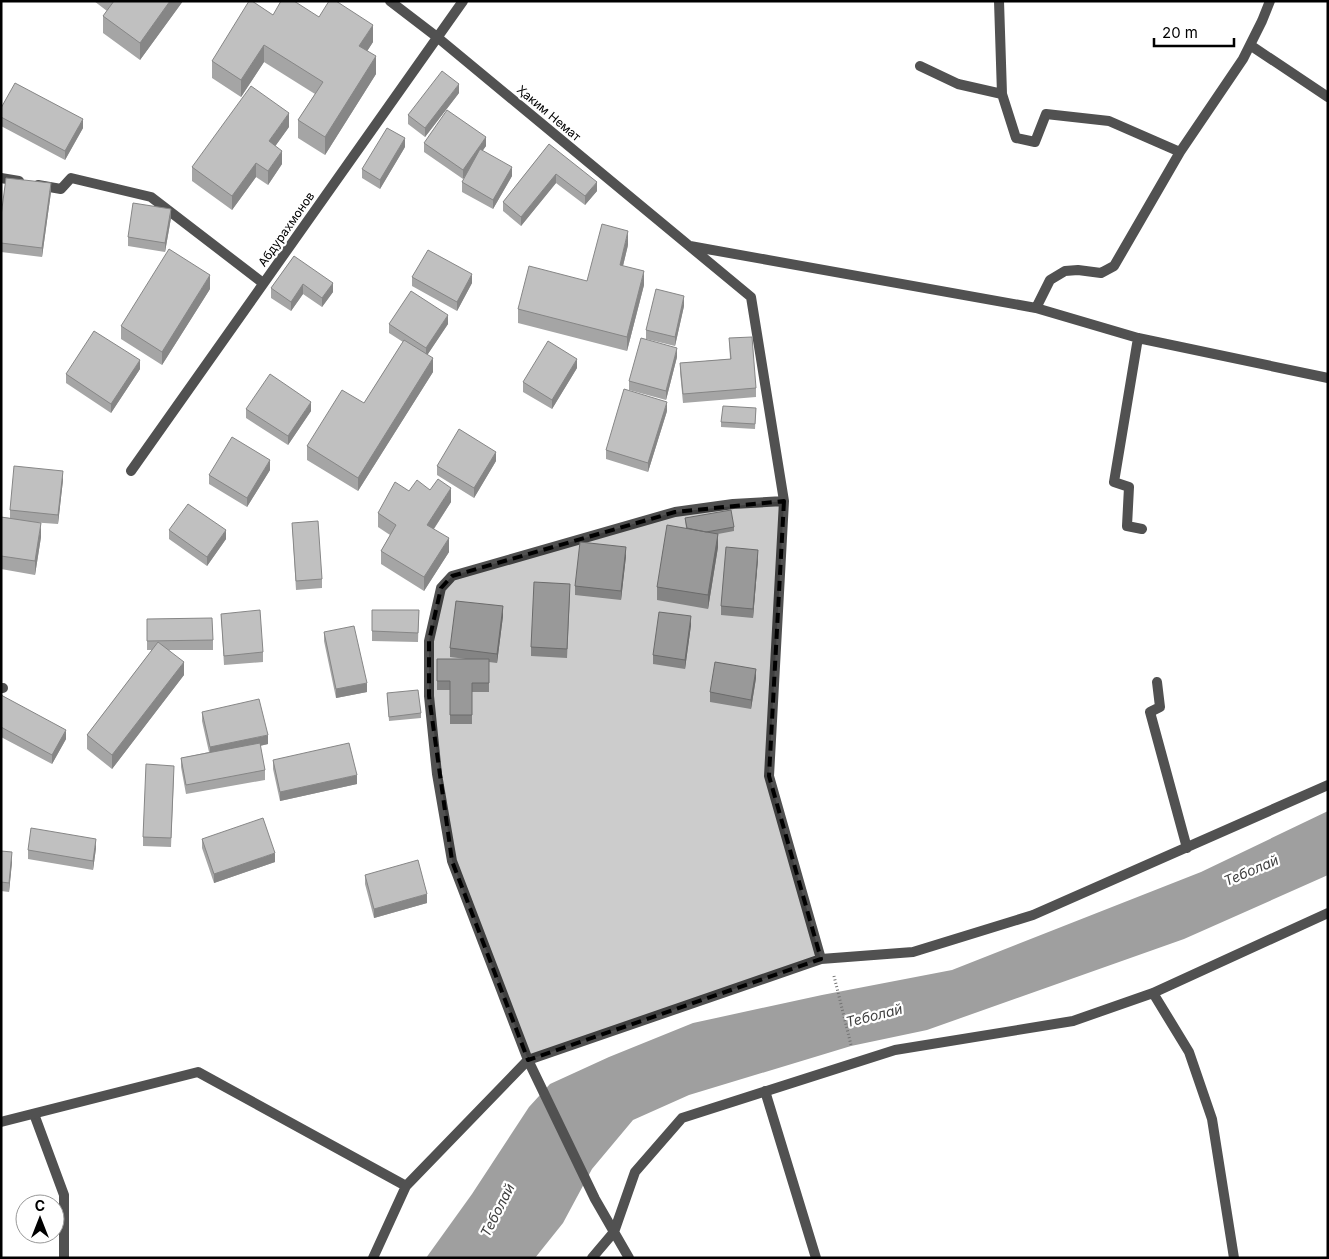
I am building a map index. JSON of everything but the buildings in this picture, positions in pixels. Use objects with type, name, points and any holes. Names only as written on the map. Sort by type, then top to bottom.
[{"type":"street","name":"Ҳаким Немат","points":[[390,1],[437,36],[752,297],[784,501],[770,776],[821,959]]},
{"type":"street","name":"Абдурахмонов","points":[[131,471],[462,1]]},
{"type":"street","points":[[999,1],[1002,94],[1016,138],[1035,142],[1046,114],[1109,121],[1180,152]]},
{"type":"street","points":[[1036,308],[1050,280],[1065,271],[1078,270],[1100,273],[1114,266],[1180,152],[1243,59],[1270,1]]},
{"type":"street","points":[[1250,45],[1328,97]]},
{"type":"street","points":[[920,66],[958,84],[1002,94]]},
{"type":"street","points":[[1,178],[61,189],[71,178],[151,197],[263,283]]},
{"type":"street","points":[[689,246],[1036,308],[1138,338],[1328,378]]},
{"type":"street","points":[[1138,338],[1114,482],[1130,487],[1127,526],[1142,529]]},
{"type":"street","points":[[629,1258],[595,1199],[528,1060],[452,861],[437,774],[428,696],[428,641],[441,588],[452,576],[674,512],[733,504],[784,501]]},
{"type":"street","points":[[1157,682],[1160,707],[1150,712],[1187,848]]},
{"type":"street","points":[[373,1258],[406,1186],[528,1060],[821,959],[913,952],[1033,916],[1328,785]]},
{"type":"street","points":[[592,1258],[614,1232],[635,1172],[682,1118],[895,1050],[1073,1021],[1153,992],[1328,913]]},
{"type":"street","points":[[1153,992],[1189,1052],[1212,1119],[1234,1258]]},
{"type":"street","points":[[1,1122],[198,1072],[406,1186]]},
{"type":"street","points":[[765,1091],[816,1258]]},
{"type":"street","points":[[34,1114],[64,1195],[64,1258]]},
{"type":"path","points":[[836,981],[853,1051]]},
{"type":"highlighted area","points":[[784,501],[769,776],[821,959],[528,1060],[452,861],[429,696],[429,641],[441,588],[452,576],[675,512]]},
{"type":"water","name":"Теболай","points":[[1328,811],[1328,875],[1184,939],[927,1030],[851,1046],[689,1095],[633,1120],[592,1169],[563,1223],[535,1258],[426,1258],[472,1194],[529,1107],[550,1084],[609,1057],[693,1023],[822,995],[952,970],[1201,872]]}]
